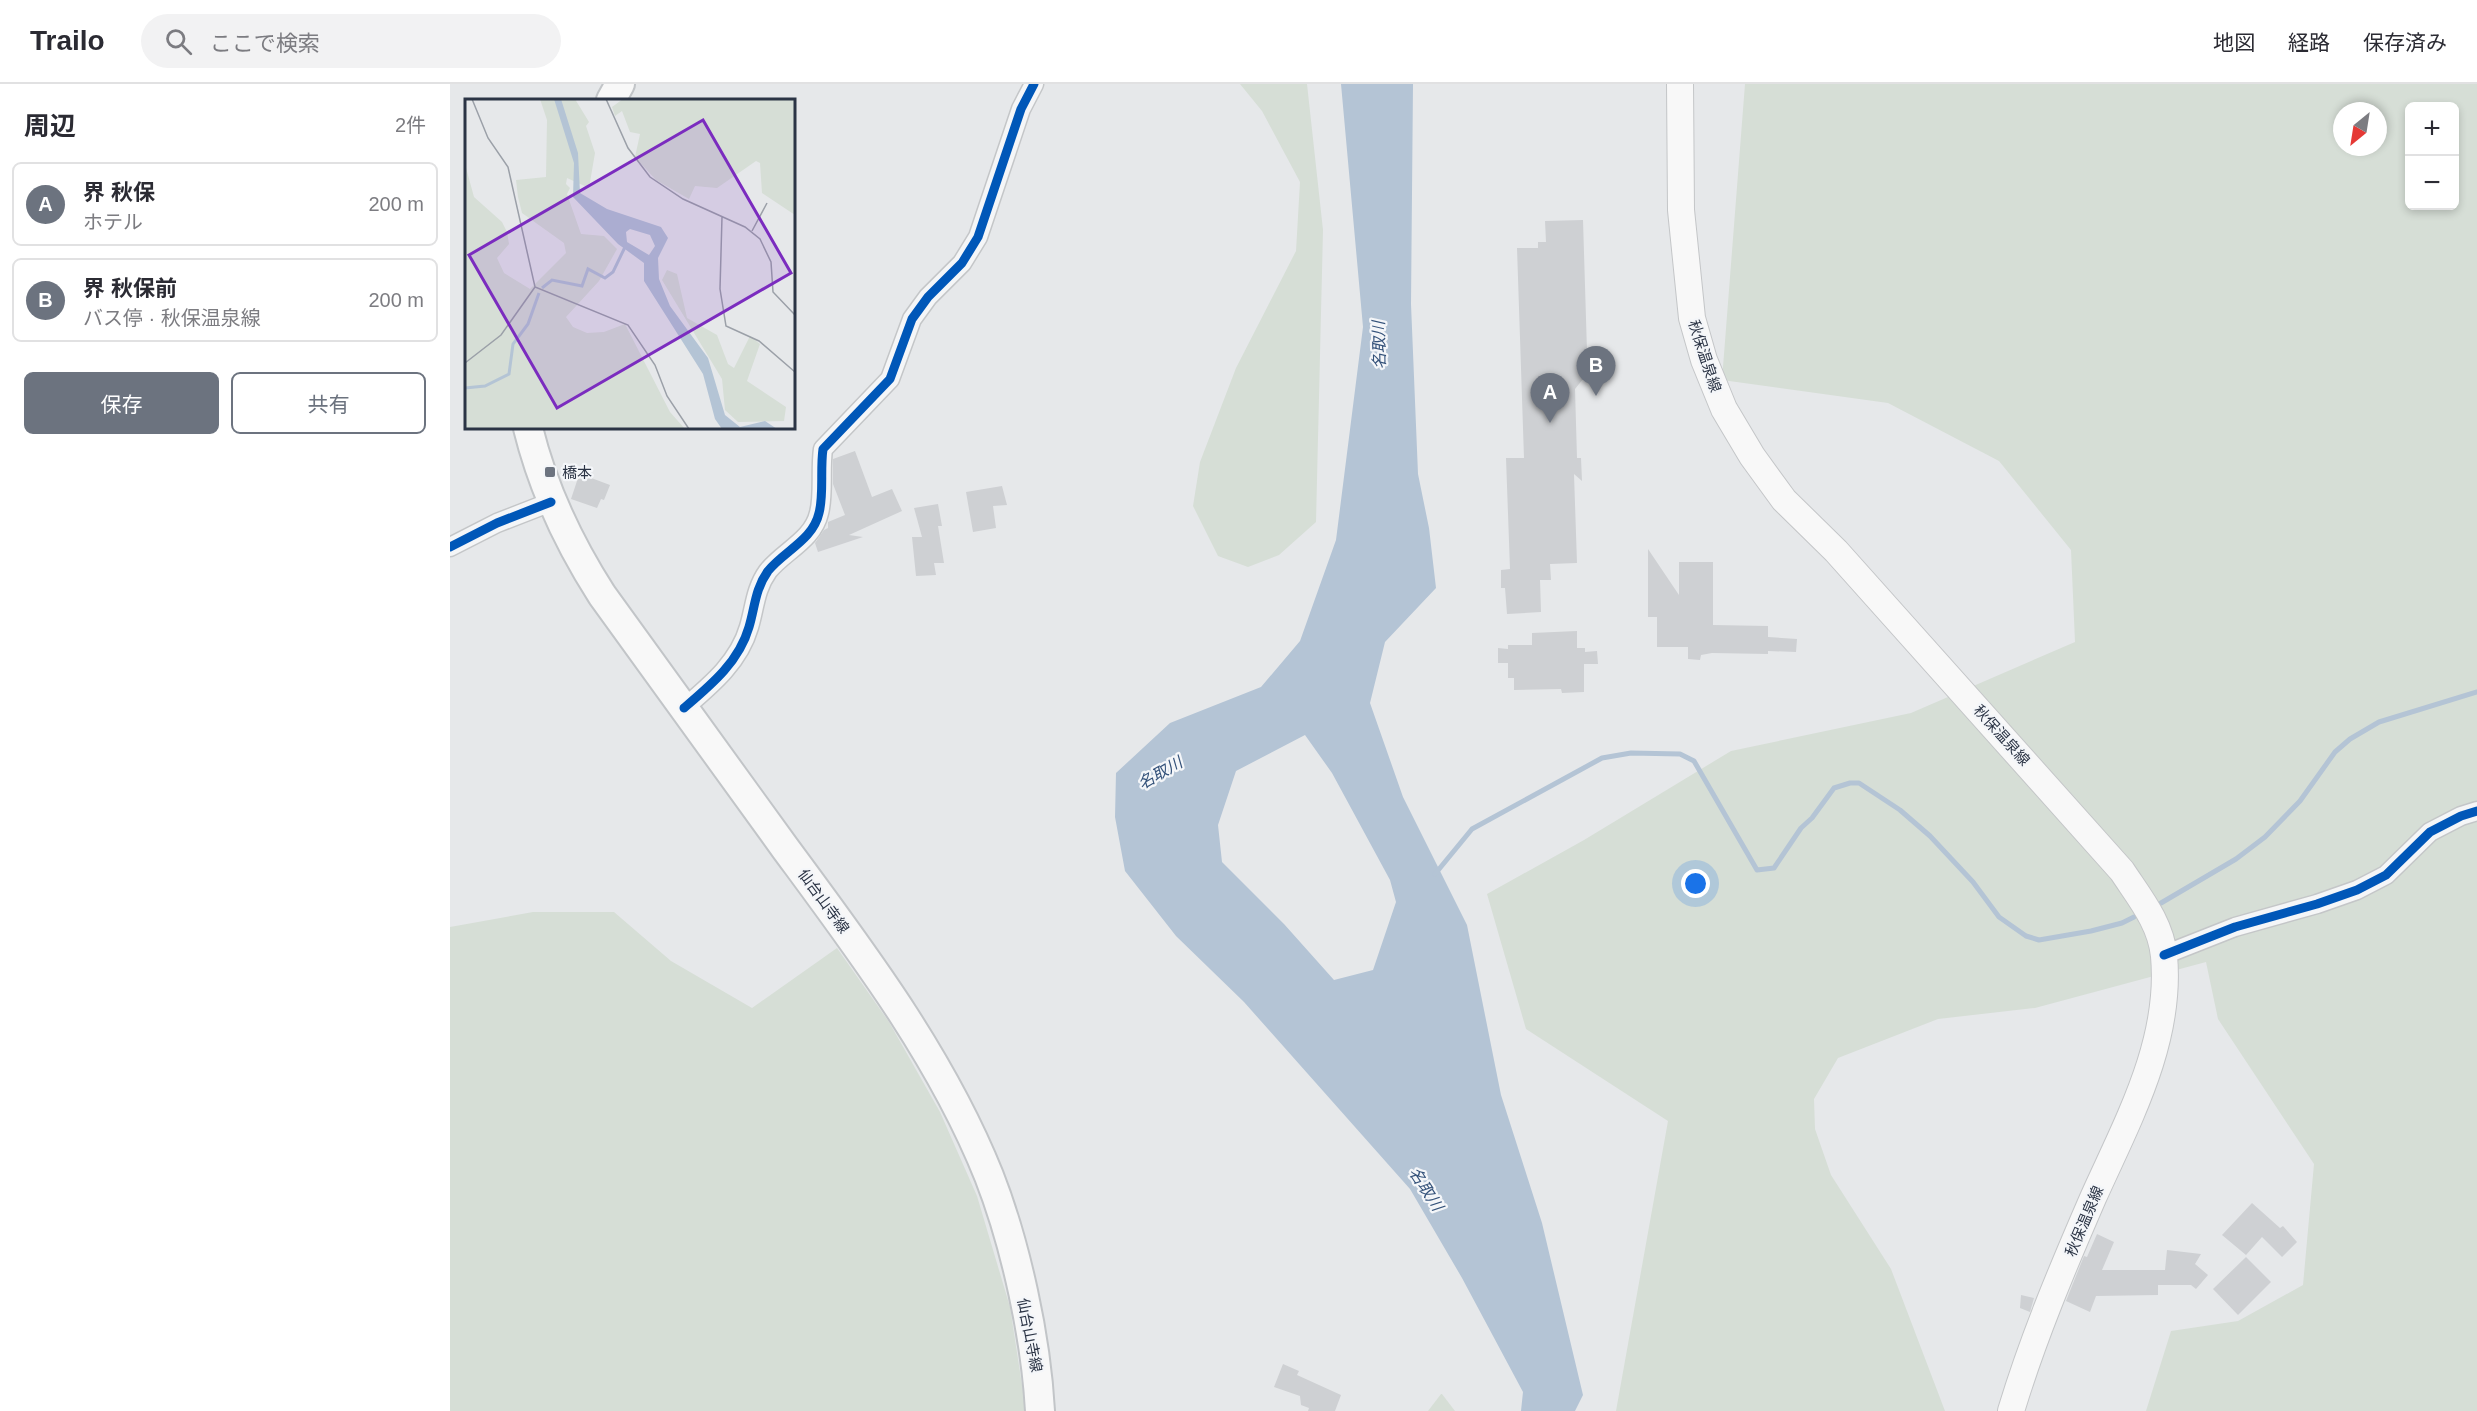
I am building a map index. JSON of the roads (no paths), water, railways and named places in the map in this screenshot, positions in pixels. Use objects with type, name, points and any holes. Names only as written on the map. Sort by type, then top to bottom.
[{"type":"main road","points":[[612,99],[620,84]]},
{"type":"main road","name":"秋保温泉線","points":[[1680,84],[1681,210],[1692,318],[1704,360],[1724,409],[1752,456],[1784,500],[1836,551],[2122,871],[2156,924],[2164,955],[2162,1019],[2145,1082],[2054,1291],[2011,1411]]},
{"type":"main road","name":"仙台山寺線","points":[[528,429],[536,460],[551,502],[580,559],[602,595],[875,971],[935,1069],[967,1128],[989,1177],[1009,1237],[1030,1332],[1038,1378],[1040,1411]]},
{"type":"street","points":[[684,708],[719,678],[737,655],[749,628],[759,585],[769,570],[812,530],[819,513],[820,465],[823,449],[890,379],[912,319],[928,297],[962,263],[971,250],[978,237],[1021,109],[1034,84]]},
{"type":"street","points":[[450,547],[497,523],[551,502]]},
{"type":"street","points":[[2164,955],[2235,927],[2357,890],[2386,875],[2430,832],[2461,816],[2477,811]]},
{"type":"water","name":"名取川","points":[[1341,84],[1413,84],[1411,304],[1418,474],[1429,528],[1436,588],[1385,642],[1370,703],[1403,797],[1467,925],[1501,1095],[1542,1223],[1583,1395],[1575,1411],[1521,1411],[1523,1392],[1462,1278],[1410,1189],[1244,1002],[1176,936],[1125,871],[1115,817],[1116,773],[1170,723],[1261,687],[1300,641],[1336,540],[1363,327]],"holes":[[[1305,735],[1332,773],[1390,880],[1396,902],[1373,970],[1334,980],[1284,924],[1222,862],[1218,825],[1236,771]]]},
{"type":"waterway","points":[[2161,903],[2236,859],[2265,837],[2300,801],[2335,752],[2350,739],[2379,722],[2477,692]]},
{"type":"waterway","points":[[1435,874],[1472,829],[1602,758],[1631,753],[1680,754],[1694,761],[1757,870],[1774,868],[1801,828],[1812,818],[1834,788],[1859,783],[1900,810],[1930,836],[1973,882],[1999,917],[2026,936],[2039,940],[2091,931],[2122,923],[2134,917]]},
{"type":"place","name":"界 秋保前","points":[[1596,396]]},
{"type":"place","name":"界 秋保","points":[[1550,423]]},
{"type":"place","name":"橋本","points":[[550,472]]}]
